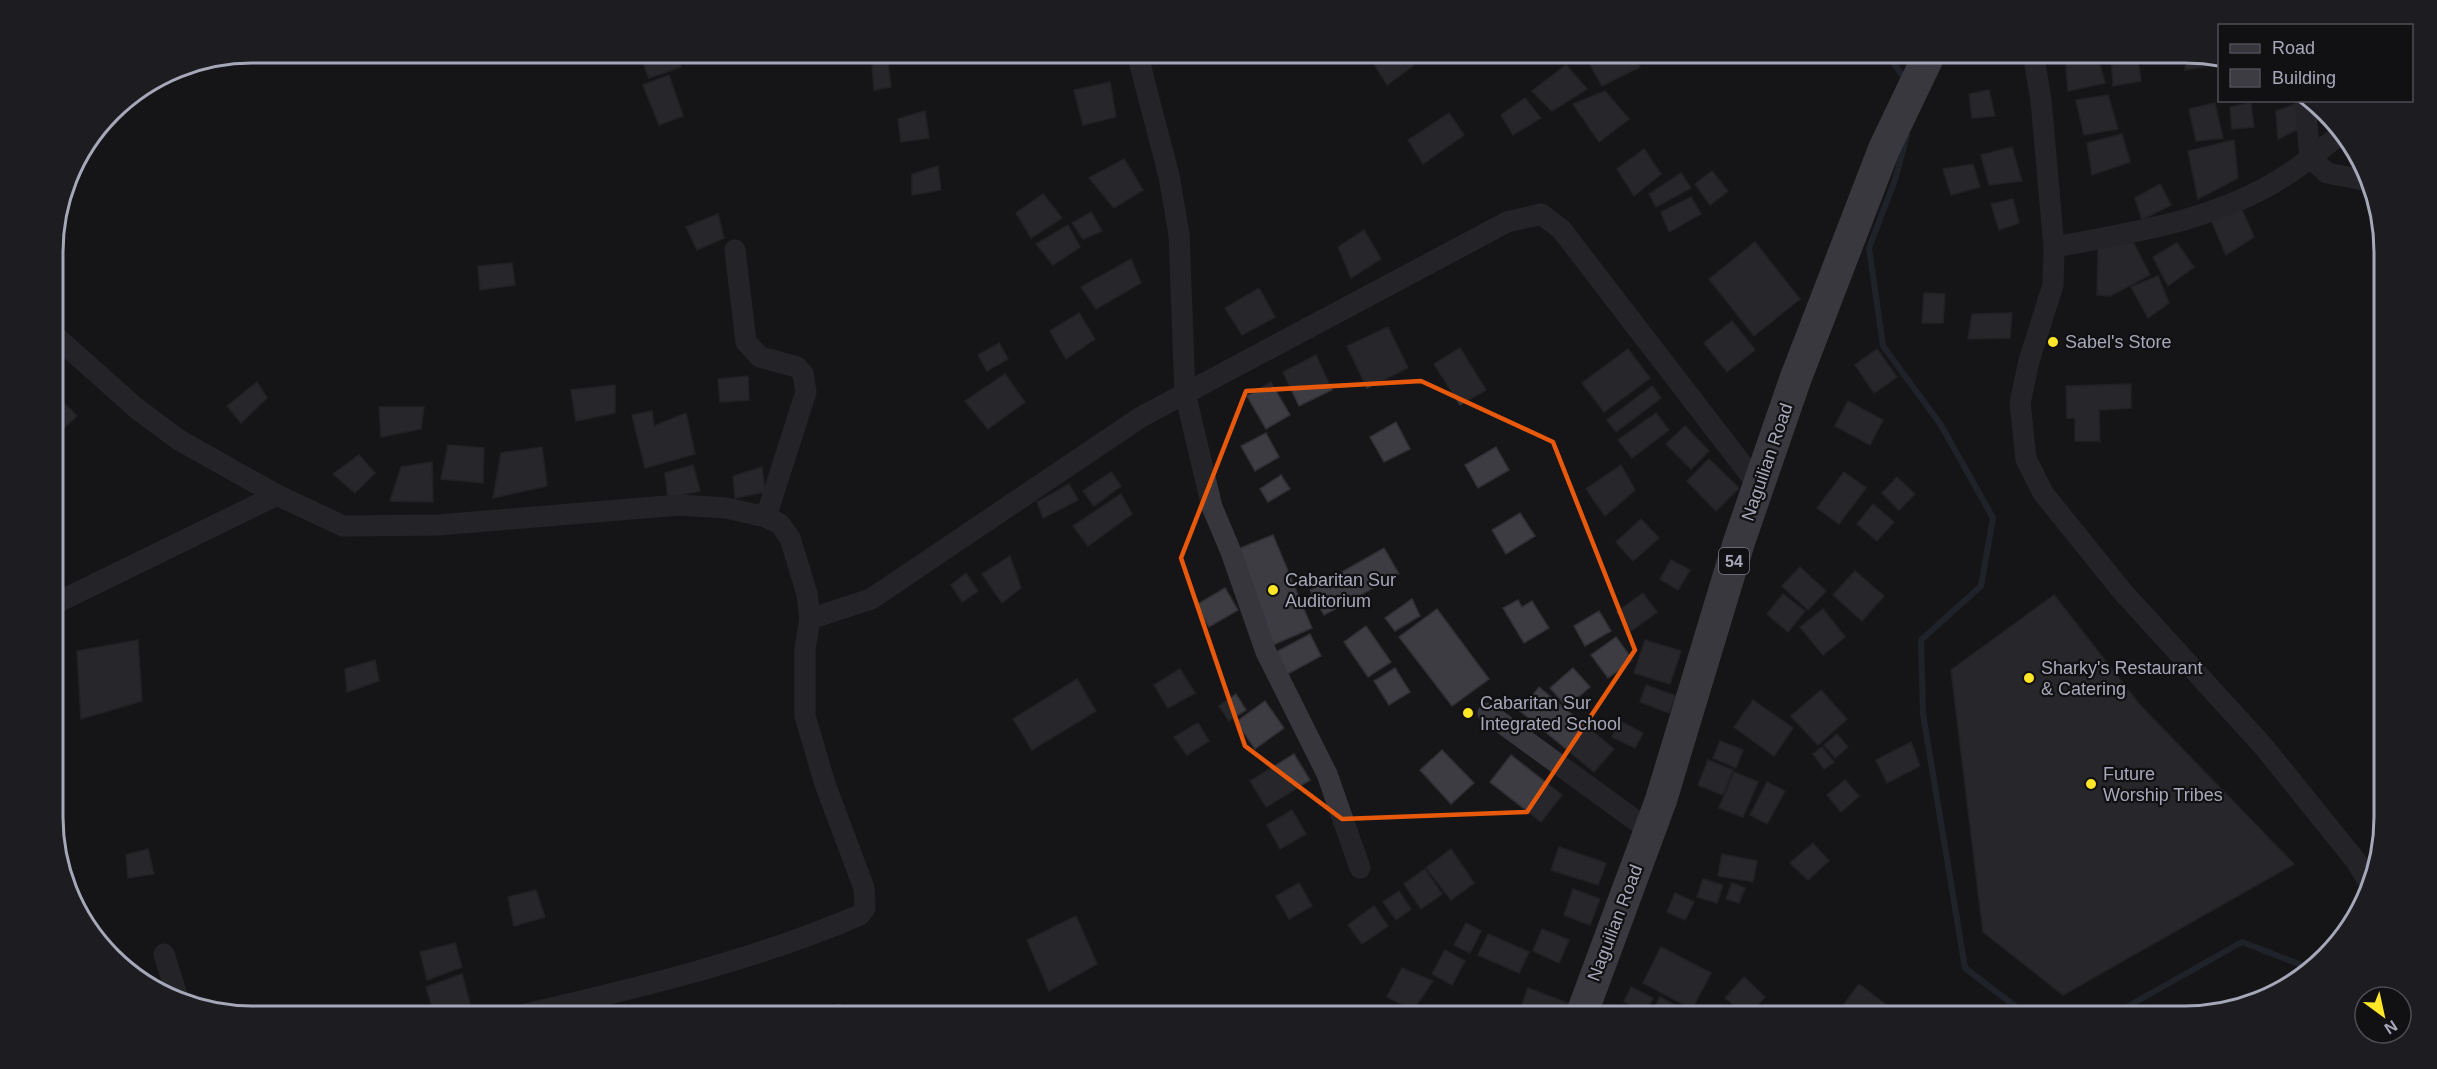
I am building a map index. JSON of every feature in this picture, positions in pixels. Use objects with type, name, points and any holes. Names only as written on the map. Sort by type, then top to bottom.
[{"type":"highway","name":"Naguilian Road","points":[[1584,1006],[1612,927],[1652,827],[1758,485],[1816,325],[1884,149],[1925,63]]},
{"type":"street","points":[[1140,63],[1169,176],[1179,234],[1185,393],[1212,507],[1231,552],[1266,652],[1327,774],[1360,868]]},
{"type":"street","points":[[2035,63],[2041,100],[2054,247],[2054,285],[2029,361],[2020,403],[2026,459],[2043,493],[2121,591],[2264,747],[2356,861],[2365,875]]},
{"type":"street","points":[[2306,107],[2310,157],[2327,172],[2360,179]]},
{"type":"street","points":[[2054,247],[2128,233],[2211,210],[2254,194],[2286,176],[2336,138]]},
{"type":"street","points":[[810,619],[871,599],[1096,446],[1185,393],[1507,222],[1541,214],[1568,238],[1758,485]]},
{"type":"street","points":[[735,250],[746,342],[760,357],[797,367],[805,379],[806,392],[766,517]]},
{"type":"street","points":[[63,343],[112,388],[179,440],[277,495],[343,526],[438,525],[679,505],[726,508],[766,517],[780,524],[790,538],[807,594],[810,619],[805,649],[805,716],[825,784],[864,888],[866,908],[860,915],[802,940],[670,979],[558,1006]]},
{"type":"street","points":[[63,600],[277,495]]},
{"type":"street","points":[[1488,713],[1639,824],[1652,827]]},
{"type":"street","points":[[164,954],[175,990]]},
{"type":"highlighted area","points":[[1421,381],[1553,442],[1635,650],[1527,812],[1342,819],[1245,746],[1181,558],[1246,391]]},
{"type":"building","points":[[643,63],[679,63],[681,67],[649,78]]},
{"type":"building","points":[[872,63],[888,63],[891,87],[874,90]]},
{"type":"building","points":[[1413,63],[1414,65],[1387,85],[1374,64]]},
{"type":"building","points":[[1589,63],[1637,63],[1640,67],[1602,86]]},
{"type":"building","points":[[2066,63],[2100,63],[2105,83],[2068,91]]},
{"type":"building","points":[[2112,63],[2138,63],[2141,81],[2113,86]]},
{"type":"building","points":[[2185,63],[2212,65],[2185,70]]},
{"type":"building","points":[[1566,65],[1587,89],[1552,111],[1532,91]]},
{"type":"building","points":[[669,75],[683,116],[659,125],[643,85]]},
{"type":"building","points":[[1110,82],[1116,117],[1083,125],[1074,90]]},
{"type":"building","points":[[1989,90],[1995,116],[1972,118],[1969,94]]},
{"type":"building","points":[[1605,91],[1629,119],[1599,142],[1573,104]]},
{"type":"building","points":[[2108,95],[2118,129],[2084,135],[2076,100]]},
{"type":"building","points":[[1525,98],[1541,118],[1513,135],[1501,115]]},
{"type":"building","points":[[2215,103],[2223,138],[2196,141],[2189,109]]},
{"type":"building","points":[[2251,103],[2254,127],[2232,129],[2230,107]]},
{"type":"building","points":[[2299,103],[2305,126],[2278,139],[2276,111]]},
{"type":"building","points":[[925,111],[929,138],[901,142],[898,119]]},
{"type":"building","points":[[1449,113],[1464,135],[1423,164],[1408,140]]},
{"type":"building","points":[[2122,134],[2130,162],[2092,175],[2087,143]]},
{"type":"building","points":[[2234,140],[2238,178],[2198,199],[2188,151]]},
{"type":"building","points":[[2012,147],[2022,181],[1989,185],[1981,155]]},
{"type":"building","points":[[1644,149],[1661,174],[1634,196],[1617,169]]},
{"type":"building","points":[[1124,159],[1143,190],[1114,208],[1089,178]]},
{"type":"building","points":[[1973,164],[1980,187],[1951,195],[1943,169]]},
{"type":"building","points":[[938,166],[941,190],[912,195],[912,174]]},
{"type":"building","points":[[1712,171],[1728,191],[1710,205],[1695,184]]},
{"type":"building","points":[[1681,173],[1691,188],[1656,207],[1649,194]]},
{"type":"building","points":[[2160,184],[2171,205],[2142,220],[2135,198]]},
{"type":"building","points":[[1043,194],[1062,218],[1031,238],[1016,213]]},
{"type":"building","points":[[1691,197],[1701,214],[1669,232],[1661,212]]},
{"type":"building","points":[[2013,199],[2019,223],[1999,230],[1991,204]]},
{"type":"building","points":[[2239,203],[2254,237],[2226,255],[2210,217]]},
{"type":"building","points":[[1091,212],[1102,231],[1083,239],[1072,223]]},
{"type":"building","points":[[718,214],[724,238],[697,250],[686,227]]},
{"type":"building","points":[[1068,225],[1080,247],[1053,265],[1036,244]]},
{"type":"building","points":[[1364,230],[1381,259],[1351,278],[1338,247]]},
{"type":"building","points":[[2130,236],[2150,275],[2110,296],[2097,295],[2098,246]]},
{"type":"building","points":[[1755,242],[1800,299],[1754,336],[1709,279]]},
{"type":"building","points":[[2177,243],[2194,267],[2168,286],[2153,257]]},
{"type":"building","points":[[1131,259],[1141,283],[1096,309],[1081,287]]},
{"type":"building","points":[[512,263],[515,285],[480,290],[478,266]]},
{"type":"building","points":[[2158,276],[2169,303],[2148,318],[2131,287]]},
{"type":"building","points":[[1259,288],[1275,317],[1242,335],[1225,308]]},
{"type":"building","points":[[1924,293],[1945,294],[1943,323],[1922,323]]},
{"type":"building","points":[[1079,313],[1095,339],[1066,359],[1050,331]]},
{"type":"building","points":[[2012,313],[2010,338],[1968,339],[1972,314]]},
{"type":"building","points":[[1732,321],[1755,350],[1727,372],[1704,343]]},
{"type":"building","points":[[1388,327],[1408,368],[1367,388],[1347,346]]},
{"type":"building","points":[[999,343],[1008,359],[987,371],[978,355]]},
{"type":"building","points":[[1460,348],[1486,390],[1460,405],[1434,364]]},
{"type":"building","points":[[1628,349],[1650,378],[1604,412],[1582,383]]},
{"type":"building","points":[[1877,349],[1897,377],[1874,393],[1855,365]]},
{"type":"building","points":[[1316,355],[1332,390],[1299,406],[1283,372]]},
{"type":"building","points":[[1005,374],[1025,402],[988,429],[965,401]]},
{"type":"building","points":[[748,376],[749,400],[720,402],[718,379]]},
{"type":"building","points":[[257,382],[267,398],[241,423],[227,406]]},
{"type":"building","points":[[1271,382],[1290,415],[1266,429],[1247,396]]},
{"type":"building","points":[[2131,384],[2131,408],[2099,410],[2100,441],[2075,441],[2075,418],[2067,418],[2066,386]]},
{"type":"building","points":[[615,385],[615,413],[576,421],[571,390]]},
{"type":"building","points":[[1652,386],[1661,398],[1616,432],[1607,420]]},
{"type":"building","points":[[1848,401],[1883,420],[1870,445],[1835,426]]},
{"type":"building","points":[[63,402],[77,416],[63,429]]},
{"type":"building","points":[[379,407],[424,407],[421,429],[381,437]]},
{"type":"building","points":[[652,411],[654,426],[686,413],[695,454],[645,468],[632,415]]},
{"type":"building","points":[[1656,413],[1669,430],[1632,458],[1618,440]]},
{"type":"building","points":[[1396,422],[1410,449],[1384,462],[1370,437]]},
{"type":"building","points":[[1685,426],[1709,451],[1691,469],[1666,444]]},
{"type":"building","points":[[1266,433],[1279,457],[1255,471],[1241,446]]},
{"type":"building","points":[[448,445],[484,448],[483,483],[441,479]]},
{"type":"building","points":[[542,447],[547,486],[493,498],[501,453]]},
{"type":"building","points":[[1496,447],[1509,470],[1478,488],[1465,465]]},
{"type":"building","points":[[359,455],[375,473],[355,493],[333,474]]},
{"type":"building","points":[[1709,459],[1739,488],[1716,511],[1687,481]]},
{"type":"building","points":[[432,462],[433,502],[390,501],[401,467]]},
{"type":"building","points":[[693,465],[700,491],[668,498],[665,473]]},
{"type":"building","points":[[1621,465],[1635,490],[1605,516],[1586,489]]},
{"type":"building","points":[[762,467],[765,492],[735,498],[733,476]]},
{"type":"building","points":[[1111,472],[1121,486],[1094,506],[1083,491]]},
{"type":"building","points":[[1844,472],[1866,488],[1839,524],[1817,508]]},
{"type":"building","points":[[1281,475],[1290,489],[1268,502],[1260,489]]},
{"type":"building","points":[[1897,477],[1915,494],[1899,510],[1882,493]]},
{"type":"building","points":[[1069,484],[1078,500],[1043,518],[1037,502]]},
{"type":"building","points":[[1121,494],[1132,514],[1088,546],[1073,526]]},
{"type":"building","points":[[1873,504],[1894,522],[1877,541],[1857,524]]},
{"type":"building","points":[[1520,513],[1535,536],[1506,554],[1492,530]]},
{"type":"building","points":[[1641,519],[1659,538],[1633,561],[1616,542]]},
{"type":"building","name":"Cabaritan Sur Auditorium","points":[[1273,535],[1312,628],[1273,645],[1233,551]]},
{"type":"building","points":[[1384,548],[1399,574],[1324,615],[1310,590]]},
{"type":"building","points":[[1010,556],[1021,588],[1002,603],[982,574]]},
{"type":"building","points":[[1671,560],[1690,570],[1678,590],[1660,579]]},
{"type":"building","points":[[1800,567],[1826,591],[1808,610],[1782,586]]},
{"type":"building","points":[[1855,571],[1884,596],[1862,621],[1833,595]]},
{"type":"building","points":[[966,573],[978,591],[962,602],[951,585]]},
{"type":"building","points":[[1225,588],[1238,610],[1209,627],[1196,605]]},
{"type":"building","points":[[1643,593],[1657,612],[1631,631],[1617,612]]},
{"type":"building","points":[[1783,594],[1805,611],[1788,632],[1767,614]]},
{"type":"building","name":"Future Worship Tribes","points":[[2054,595],[2140,705],[2294,864],[2063,995],[1983,932],[1951,670]]},
{"type":"building","points":[[1412,599],[1420,616],[1395,631],[1385,618]]},
{"type":"building","points":[[1518,600],[1522,607],[1532,601],[1549,628],[1524,643],[1503,608]]},
{"type":"building","points":[[1437,609],[1489,679],[1452,706],[1399,637]]},
{"type":"building","points":[[1823,609],[1845,637],[1823,655],[1800,627]]},
{"type":"building","points":[[1599,611],[1611,631],[1585,646],[1574,626]]},
{"type":"building","points":[[1366,626],[1391,662],[1368,677],[1344,642]]},
{"type":"building","points":[[1310,634],[1321,656],[1284,676],[1272,654]]},
{"type":"building","points":[[1616,637],[1633,660],[1608,678],[1591,655]]},
{"type":"building","points":[[138,640],[142,701],[81,719],[77,651]]},
{"type":"building","points":[[1645,640],[1681,651],[1670,684],[1634,673]]},
{"type":"building","points":[[375,660],[379,681],[347,692],[345,669]]},
{"type":"building","points":[[1395,668],[1410,692],[1389,705],[1374,681]]},
{"type":"building","points":[[1573,668],[1590,687],[1567,707],[1550,688]]},
{"type":"building","points":[[1180,669],[1195,693],[1168,708],[1154,685]]},
{"type":"building","points":[[1077,679],[1096,711],[1032,750],[1013,719]]},
{"type":"building","points":[[1646,685],[1676,696],[1669,713],[1640,702]]},
{"type":"building","points":[[1539,687],[1614,749],[1594,772],[1520,711]]},
{"type":"building","points":[[1821,690],[1847,719],[1818,745],[1791,716]]},
{"type":"building","points":[[1236,694],[1246,710],[1229,721],[1219,706]]},
{"type":"building","points":[[1753,700],[1793,728],[1774,756],[1734,727]]},
{"type":"building","points":[[1265,701],[1284,728],[1255,749],[1236,722]]},
{"type":"building","points":[[1620,721],[1643,733],[1635,748],[1612,737]]},
{"type":"building","points":[[1198,723],[1209,741],[1187,755],[1174,737]]},
{"type":"building","points":[[1837,734],[1848,747],[1835,758],[1824,745]]},
{"type":"building","points":[[1720,741],[1743,750],[1736,768],[1713,758]]},
{"type":"building","points":[[1911,742],[1920,766],[1887,783],[1876,760]]},
{"type":"building","points":[[1822,747],[1834,762],[1824,769],[1813,754]]},
{"type":"building","points":[[1442,750],[1474,783],[1451,804],[1420,770]]},
{"type":"building","points":[[1294,754],[1310,780],[1266,807],[1250,781]]},
{"type":"building","points":[[1511,755],[1562,795],[1541,822],[1490,782]]},
{"type":"building","points":[[1708,760],[1733,770],[1723,795],[1698,785]]},
{"type":"building","points":[[1734,772],[1758,782],[1743,817],[1719,808]]},
{"type":"building","points":[[1845,780],[1859,796],[1841,812],[1827,795]]},
{"type":"building","points":[[1767,782],[1785,791],[1767,824],[1750,815]]},
{"type":"building","points":[[1292,810],[1306,834],[1280,849],[1267,825]]},
{"type":"building","points":[[1813,843],[1829,861],[1808,880],[1790,863]]},
{"type":"building","points":[[1559,847],[1606,863],[1598,885],[1551,870]]},
{"type":"building","points":[[148,849],[154,874],[128,878],[126,855]]},
{"type":"building","points":[[1451,849],[1474,883],[1451,900],[1426,868]]},
{"type":"building","points":[[1722,854],[1757,861],[1753,882],[1718,876]]},
{"type":"building","points":[[1425,869],[1442,894],[1421,909],[1404,884]]},
{"type":"building","points":[[1703,879],[1723,885],[1717,903],[1697,897]]},
{"type":"building","points":[[1299,883],[1312,906],[1289,919],[1276,896]]},
{"type":"building","points":[[1732,883],[1745,888],[1739,903],[1726,899]]},
{"type":"building","points":[[1573,889],[1600,899],[1590,925],[1564,915]]},
{"type":"building","points":[[536,890],[545,917],[514,926],[508,897]]},
{"type":"building","points":[[1399,891],[1411,909],[1396,920],[1383,902]]},
{"type":"building","points":[[1675,893],[1694,902],[1685,920],[1667,912]]},
{"type":"building","points":[[1374,906],[1388,926],[1362,944],[1348,925]]},
{"type":"building","points":[[1076,916],[1097,964],[1049,991],[1027,940]]},
{"type":"building","points":[[1466,923],[1481,931],[1470,953],[1454,945]]},
{"type":"building","points":[[1542,929],[1569,940],[1559,963],[1533,951]]},
{"type":"building","points":[[1488,934],[1529,952],[1519,973],[1478,955]]},
{"type":"building","points":[[455,943],[462,967],[427,980],[420,952]]},
{"type":"building","points":[[1661,947],[1711,973],[1694,1006],[1686,1006],[1643,983]]},
{"type":"building","points":[[1445,950],[1465,961],[1452,985],[1432,974]]},
{"type":"building","points":[[1402,968],[1433,981],[1416,1006],[1405,1006],[1387,997]]},
{"type":"building","points":[[462,974],[471,1006],[432,1006],[426,987]]},
{"type":"building","points":[[1744,977],[1765,997],[1756,1006],[1735,1006],[1725,998]]},
{"type":"building","points":[[1859,984],[1888,1006],[1842,1006]]},
{"type":"building","points":[[1631,987],[1653,998],[1649,1006],[1633,1006],[1624,1002]]},
{"type":"building","points":[[1528,988],[1570,1004],[1569,1006],[1521,1006]]},
{"type":"building","points":[[1660,997],[1676,1006],[1655,1006]]},
{"type":"waterway","points":[[1893,63],[1905,79]]},
{"type":"waterway","points":[[1907,135],[1895,180],[1869,248],[1883,346],[1941,425],[1993,518],[1981,586],[1921,640],[1923,714],[1965,968],[2015,1006]]},
{"type":"waterway","points":[[2129,1006],[2242,942],[2302,965]]},
{"type":"place","name":"Sabel's Store","points":[[2053,342]]},
{"type":"place","name":"Cabaritan Sur Auditorium","points":[[1273,590]]},
{"type":"place","name":"Sharky's Restaurant & Catering","points":[[2029,678]]},
{"type":"place","name":"Cabaritan Sur Integrated School","points":[[1468,713]]},
{"type":"place","name":"Future Worship Tribes","points":[[2091,784]]}]
